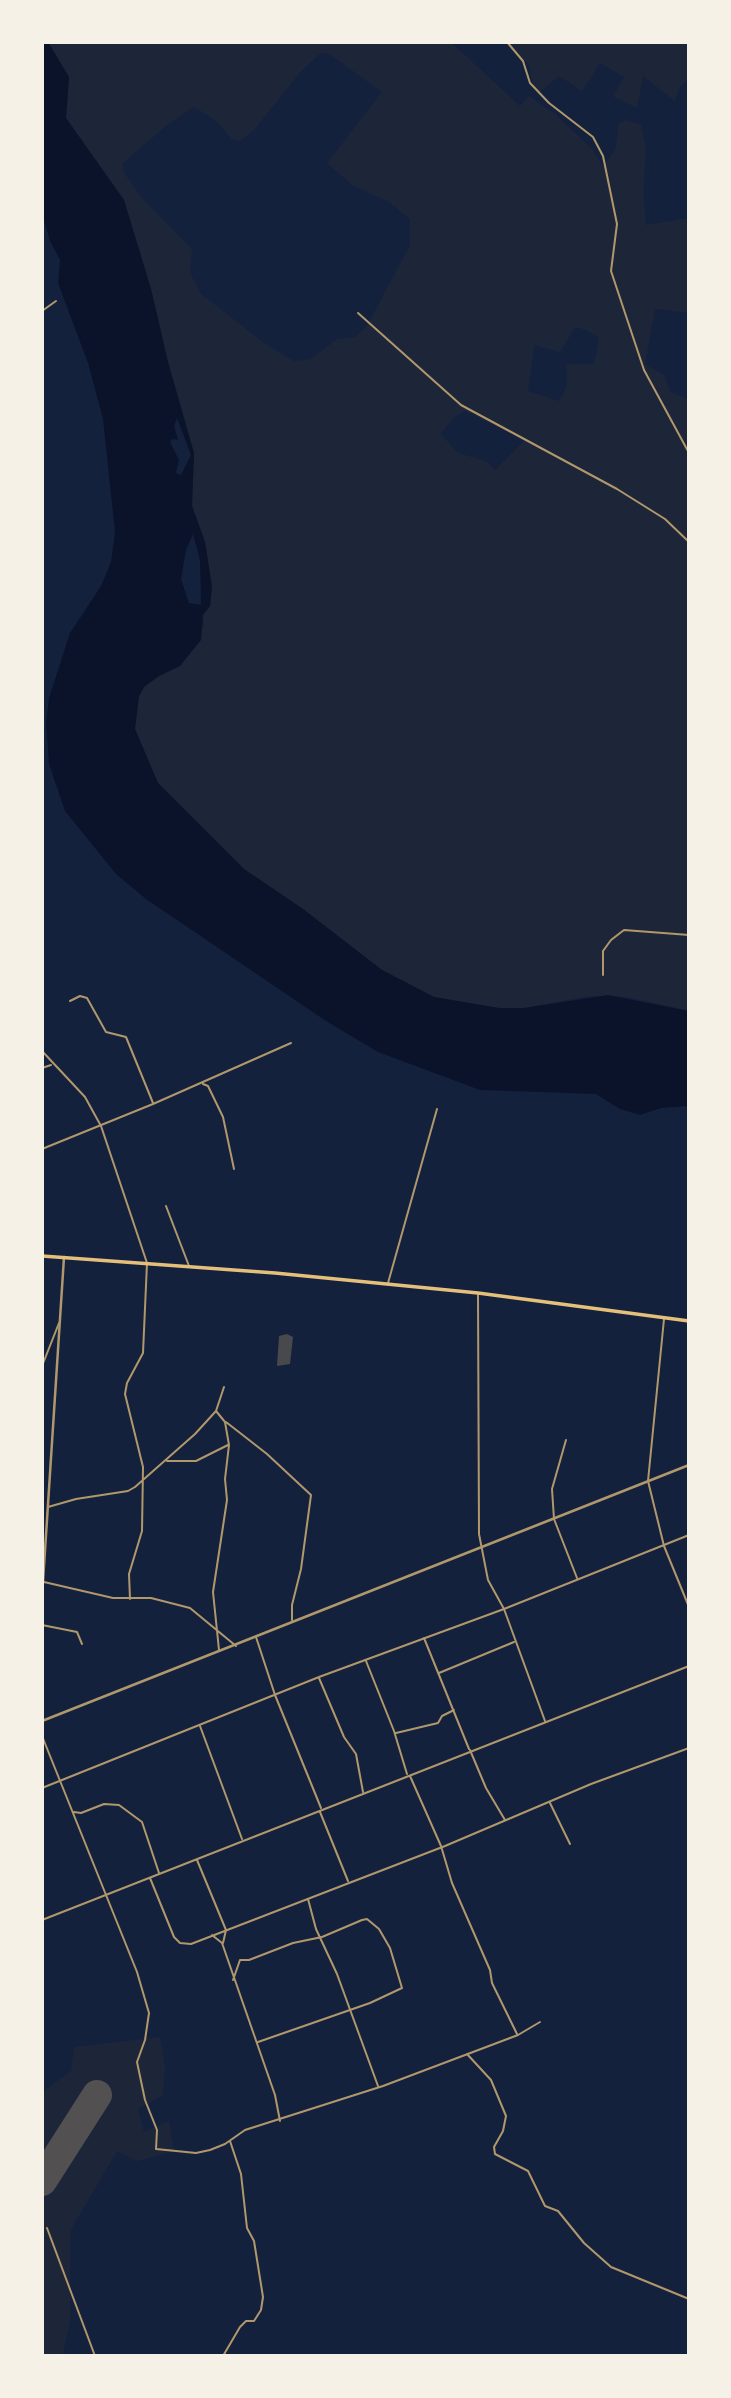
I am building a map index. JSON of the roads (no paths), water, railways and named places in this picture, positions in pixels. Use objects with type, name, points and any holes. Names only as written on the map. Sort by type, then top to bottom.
[{"type":"main road","points":[[42,1256],[189,1266],[478,1293],[689,1321]]},
{"type":"street","points":[[508,42],[523,61],[530,83],[549,103],[593,137],[603,156],[617,224],[611,271],[644,370],[689,453]]},
{"type":"street","points":[[42,311],[56,301]]},
{"type":"street","points":[[358,313],[461,405],[617,489],[666,519],[689,542]]},
{"type":"street","points":[[603,975],[603,951],[611,940],[624,930],[689,935]]},
{"type":"street","points":[[42,948],[43,944]]},
{"type":"street","points":[[70,1001],[80,996],[87,998],[106,1032],[126,1037],[153,1104]]},
{"type":"street","points":[[42,1149],[291,1043]]},
{"type":"street","points":[[42,1051],[85,1097],[101,1126],[147,1263],[143,1353],[127,1383],[125,1394],[133,1419],[143,1477],[142,1531],[129,1574],[130,1599]]},
{"type":"street","points":[[42,1068],[52,1064]]},
{"type":"street","points":[[202,1083],[208,1086],[223,1117],[234,1170]]},
{"type":"street","points":[[388,1284],[438,1109]]},
{"type":"street","points":[[166,1206],[189,1266]]},
{"type":"street","points":[[42,1597],[64,1257]]},
{"type":"street","points":[[478,1293],[477,1506],[488,1580],[504,1609],[546,1722]]},
{"type":"street","points":[[664,1318],[648,1481],[664,1546],[689,1607]]},
{"type":"street","points":[[42,1366],[55,1327],[60,1322]]},
{"type":"street","points":[[47,1507],[76,1499],[128,1491],[165,1461],[216,1411],[224,1387]]},
{"type":"street","points":[[216,1411],[225,1422],[267,1454],[311,1495],[301,1569],[292,1605],[292,1621]]},
{"type":"street","points":[[219,1651],[213,1592],[227,1500],[225,1479],[229,1445],[225,1422]]},
{"type":"street","points":[[566,1440],[552,1489],[554,1519],[577,1579]]},
{"type":"street","points":[[165,1461],[196,1461],[229,1445]]},
{"type":"street","points":[[42,1721],[689,1465]]},
{"type":"street","points":[[42,1788],[318,1677],[504,1609],[689,1535]]},
{"type":"street","points":[[43,1579],[113,1598],[151,1598],[190,1608],[236,1646]]},
{"type":"street","points":[[42,1625],[77,1632],[82,1644]]},
{"type":"street","points":[[255,1636],[275,1695],[348,1882]]},
{"type":"street","points":[[424,1637],[486,1788],[506,1821]]},
{"type":"street","points":[[439,1673],[515,1642]]},
{"type":"street","points":[[365,1659],[408,1775],[441,1846],[452,1883],[490,1970],[492,1983],[518,2035]]},
{"type":"street","points":[[42,1920],[689,1666]]},
{"type":"street","points":[[318,1677],[344,1737],[356,1754],[363,1793]]},
{"type":"street","points":[[395,1734],[438,1723],[442,1716],[454,1710]]},
{"type":"street","points":[[199,1726],[242,1840]]},
{"type":"street","points":[[42,1736],[137,1972],[149,2013],[145,2040],[137,2062],[145,2100],[157,2130],[156,2149],[196,2153],[225,2144],[245,2130],[280,2121],[379,2087],[518,2035],[540,2022]]},
{"type":"street","points":[[149,1877],[174,1937],[180,1943],[191,1944],[689,1748]]},
{"type":"street","points":[[550,1802],[570,1844]]},
{"type":"street","points":[[72,1812],[81,1813],[104,1804],[119,1805],[142,1822],[159,1873]]},
{"type":"street","points":[[196,1859],[226,1930],[222,1943],[233,1980],[258,2042],[280,2121]]},
{"type":"street","points":[[307,1898],[316,1929],[322,1937],[379,2087]]},
{"type":"street","points":[[233,1980],[240,1960],[249,1960],[293,1943],[322,1937],[368,1919],[379,1929],[390,1948],[402,1988],[258,2042]]},
{"type":"street","points":[[211,1935],[222,1943]]},
{"type":"street","points":[[467,2053],[491,2080],[506,2116],[503,2131],[494,2147],[495,2154],[528,2171],[545,2206],[558,2211],[584,2243],[611,2267],[689,2299]]},
{"type":"street","points":[[223,2356],[240,2327],[246,2321],[254,2321],[261,2310],[263,2297],[254,2241],[247,2228],[241,2174],[230,2140]]},
{"type":"street","points":[[47,2228],[95,2356]]}]
